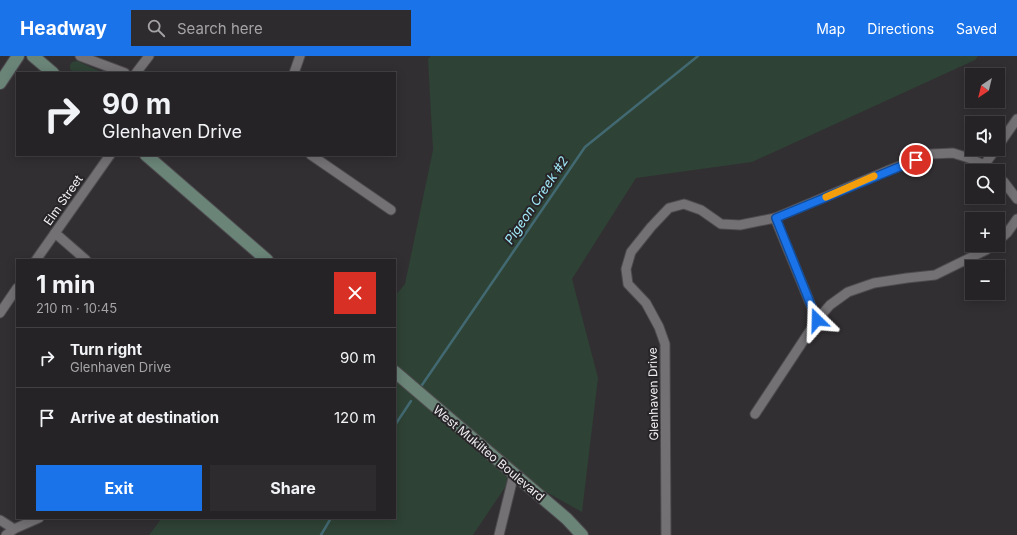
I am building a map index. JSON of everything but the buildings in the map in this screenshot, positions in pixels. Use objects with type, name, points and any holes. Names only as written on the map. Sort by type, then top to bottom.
[{"type":"main road","points":[[0,83],[18,56]]},
{"type":"main road","points":[[33,56],[52,72]]},
{"type":"main road","points":[[147,156],[266,259]]},
{"type":"main road","name":"West Mukilteo Boulevard","points":[[396,373],[567,520],[582,535]]},
{"type":"street","points":[[80,56],[122,72]]},
{"type":"street","points":[[137,72],[149,56]]},
{"type":"street","points":[[294,72],[300,56]]},
{"type":"street","points":[[1005,136],[1017,119]]},
{"type":"street","name":"Glenhaven Drive","points":[[666,535],[665,344],[660,327],[646,303],[628,284],[626,269],[631,252],[651,227],[669,208],[684,204],[701,210],[721,224],[740,225],[776,218],[931,154],[953,153],[969,158],[980,164]]},
{"type":"street","name":"Elm Street","points":[[37,259],[109,156]]},
{"type":"street","points":[[312,156],[391,210]]},
{"type":"street","points":[[1005,183],[1017,199]]},
{"type":"street","points":[[776,218],[817,320]]},
{"type":"street","points":[[1005,235],[1017,219]]},
{"type":"street","points":[[55,233],[85,259]]},
{"type":"street","points":[[755,414],[817,320],[830,305],[848,292],[874,283],[907,278],[935,276],[982,252]]},
{"type":"street","points":[[0,313],[16,289]]},
{"type":"street","points":[[499,535],[514,474]]},
{"type":"street","points":[[6,535],[14,529],[37,519]]},
{"type":"street","points":[[0,520],[14,529]]},
{"type":"green space","points":[[431,56],[978,56],[975,60],[752,162],[636,178],[572,279],[598,378],[582,512],[514,474],[473,535],[149,535],[161,519],[396,519],[396,295],[405,284],[433,150],[428,59]]},
{"type":"green space","points":[[77,61],[102,72],[73,72],[70,69],[72,62]]},
{"type":"waterway","name":"Pigeon Creek #2","points":[[422,385],[585,147],[698,56]]},
{"type":"waterway","name":"Pigeon Creek #2","points":[[396,424],[411,401]]},
{"type":"waterway","name":"Pigeon Creek #2","points":[[321,535],[330,519]]},
{"type":"slow traffic","points":[[826,197],[874,176]]},
{"type":"route","points":[[817,320],[776,218],[916,160]]}]
